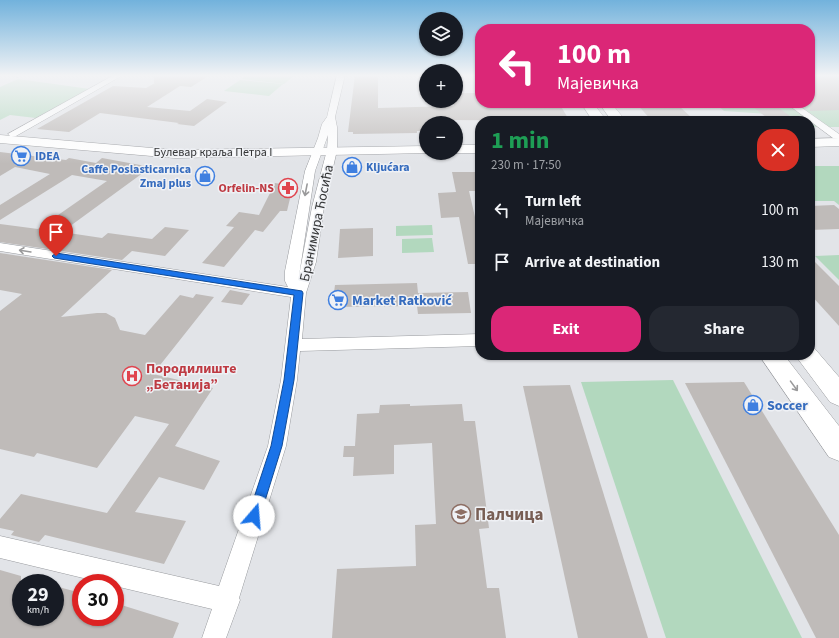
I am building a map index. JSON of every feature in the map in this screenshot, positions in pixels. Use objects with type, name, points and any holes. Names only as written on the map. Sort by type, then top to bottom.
[{"type":"main road","points":[[609,108],[615,116]]},
{"type":"main road","points":[[775,360],[839,448]]},
{"type":"main road","points":[[811,360],[839,395]]},
{"type":"street","points":[[13,134],[66,105]]},
{"type":"street","name":"Бранимира Ћосића","points":[[214,638],[228,600],[277,446],[289,380],[298,293],[292,281],[292,271],[310,171],[325,148],[326,124],[331,117],[334,105]]},
{"type":"street","points":[[797,108],[808,116]]},
{"type":"street","points":[[815,121],[838,138]]},
{"type":"street","name":"Булевар краља Петра I","points":[[0,134],[152,146],[419,150]]},
{"type":"street","points":[[815,136],[838,138]]},
{"type":"street","points":[[815,142],[838,138]]},
{"type":"street","name":"Булевар краља Петра I","points":[[0,139],[161,153],[325,148],[419,142]]},
{"type":"street","points":[[463,142],[475,142]]},
{"type":"street","points":[[463,149],[475,149]]},
{"type":"street","points":[[0,247],[298,293]]},
{"type":"street","points":[[293,345],[475,340]]},
{"type":"street","points":[[0,547],[228,600]]},
{"type":"green space","points":[[0,105],[61,105],[36,118],[10,115],[0,120]]},
{"type":"green space","points":[[815,105],[839,105],[839,127],[815,127],[815,116],[724,111],[721,108],[815,108]]},
{"type":"green space","points":[[815,166],[839,166],[839,205],[834,201],[815,201]]},
{"type":"green space","points":[[432,225],[433,235],[396,236],[396,226]]},
{"type":"green space","points":[[432,238],[434,252],[402,253],[402,239]]},
{"type":"green space","points":[[839,255],[839,280],[815,256]]},
{"type":"green space","points":[[673,380],[802,638],[666,638],[581,382]]},
{"type":"building","points":[[80,105],[150,105],[147,107],[190,111],[199,105],[223,105],[194,126],[100,113],[69,132],[37,129]]},
{"type":"building","points":[[351,105],[378,105],[378,108],[463,108],[463,105],[475,105],[475,108],[562,108],[567,116],[475,116],[475,120],[463,120],[463,116],[419,116],[419,131],[417,131],[417,133],[353,134],[353,132],[348,132]]},
{"type":"building","points":[[815,105],[839,105],[839,110],[810,111],[810,108],[815,108]]},
{"type":"building","points":[[640,108],[681,108],[690,116],[648,116]]},
{"type":"building","points":[[754,108],[779,108],[790,116],[765,116]]},
{"type":"building","points":[[0,152],[66,160],[69,158],[96,163],[102,158],[151,167],[62,232],[102,238],[108,233],[152,239],[165,227],[189,230],[165,256],[132,251],[122,260],[0,242],[0,224],[38,229],[107,181],[72,175],[0,220],[0,205],[50,174],[15,167],[0,176]]},
{"type":"building","points":[[452,172],[475,172],[475,191],[469,191],[475,217],[475,264],[468,264],[459,217],[441,218],[438,193],[456,192]]},
{"type":"building","points":[[275,183],[293,186],[287,211],[280,211],[263,232],[255,230],[224,267],[202,263],[234,227],[226,226],[239,212],[259,215]]},
{"type":"building","points":[[834,205],[839,209],[839,229],[815,230],[815,206]]},
{"type":"building","points":[[373,228],[373,256],[338,258],[340,229]]},
{"type":"building","points":[[0,253],[112,270],[61,317],[106,313],[115,318],[120,330],[145,335],[180,295],[193,298],[196,294],[214,297],[153,374],[213,388],[175,446],[220,461],[204,490],[159,477],[135,512],[186,521],[164,564],[45,535],[39,542],[11,535],[14,531],[0,528],[0,519],[21,494],[107,513],[169,424],[135,416],[97,468],[37,453],[34,457],[0,449],[0,311],[22,294],[0,290]]},
{"type":"building","points":[[815,262],[839,286],[839,326],[815,300]]},
{"type":"building","points":[[417,283],[418,293],[468,292],[471,313],[418,314],[417,306],[332,307],[335,285]]},
{"type":"building","points":[[230,290],[250,294],[242,305],[221,302]]},
{"type":"building","points":[[744,382],[839,535],[839,638],[816,638],[685,383]]},
{"type":"building","points":[[570,385],[648,638],[578,638],[523,386]]},
{"type":"building","name":"Палчица","points":[[410,404],[410,406],[462,404],[464,421],[475,421],[489,528],[479,529],[487,588],[499,588],[506,638],[332,638],[337,569],[416,566],[415,525],[436,524],[432,443],[394,445],[394,474],[353,476],[354,457],[343,457],[344,446],[355,446],[357,414],[379,413],[380,405]]},
{"type":"building","points":[[0,570],[14,574],[12,574],[12,626],[64,626],[64,588],[72,591],[72,626],[124,626],[124,606],[179,623],[173,638],[0,638]]},
{"type":"place","name":"IDEA","points":[[21,156]]},
{"type":"place","name":"Kljućara","points":[[352,167]]},
{"type":"place","name":"Caffe Poslasticarnica Zmaj plus","points":[[205,176]]},
{"type":"place","name":"Orfelin-NS","points":[[288,188]]},
{"type":"place","name":"Market Ratković","points":[[338,300]]},
{"type":"place","name":"Породилиште „Бетанија”","points":[[132,376]]},
{"type":"place","name":"Soccer","points":[[753,405]]},
{"type":"place","name":"Палчица","points":[[461,514]]},
{"type":"route","points":[[56,256],[298,293],[289,380],[277,446],[254,516]]}]
